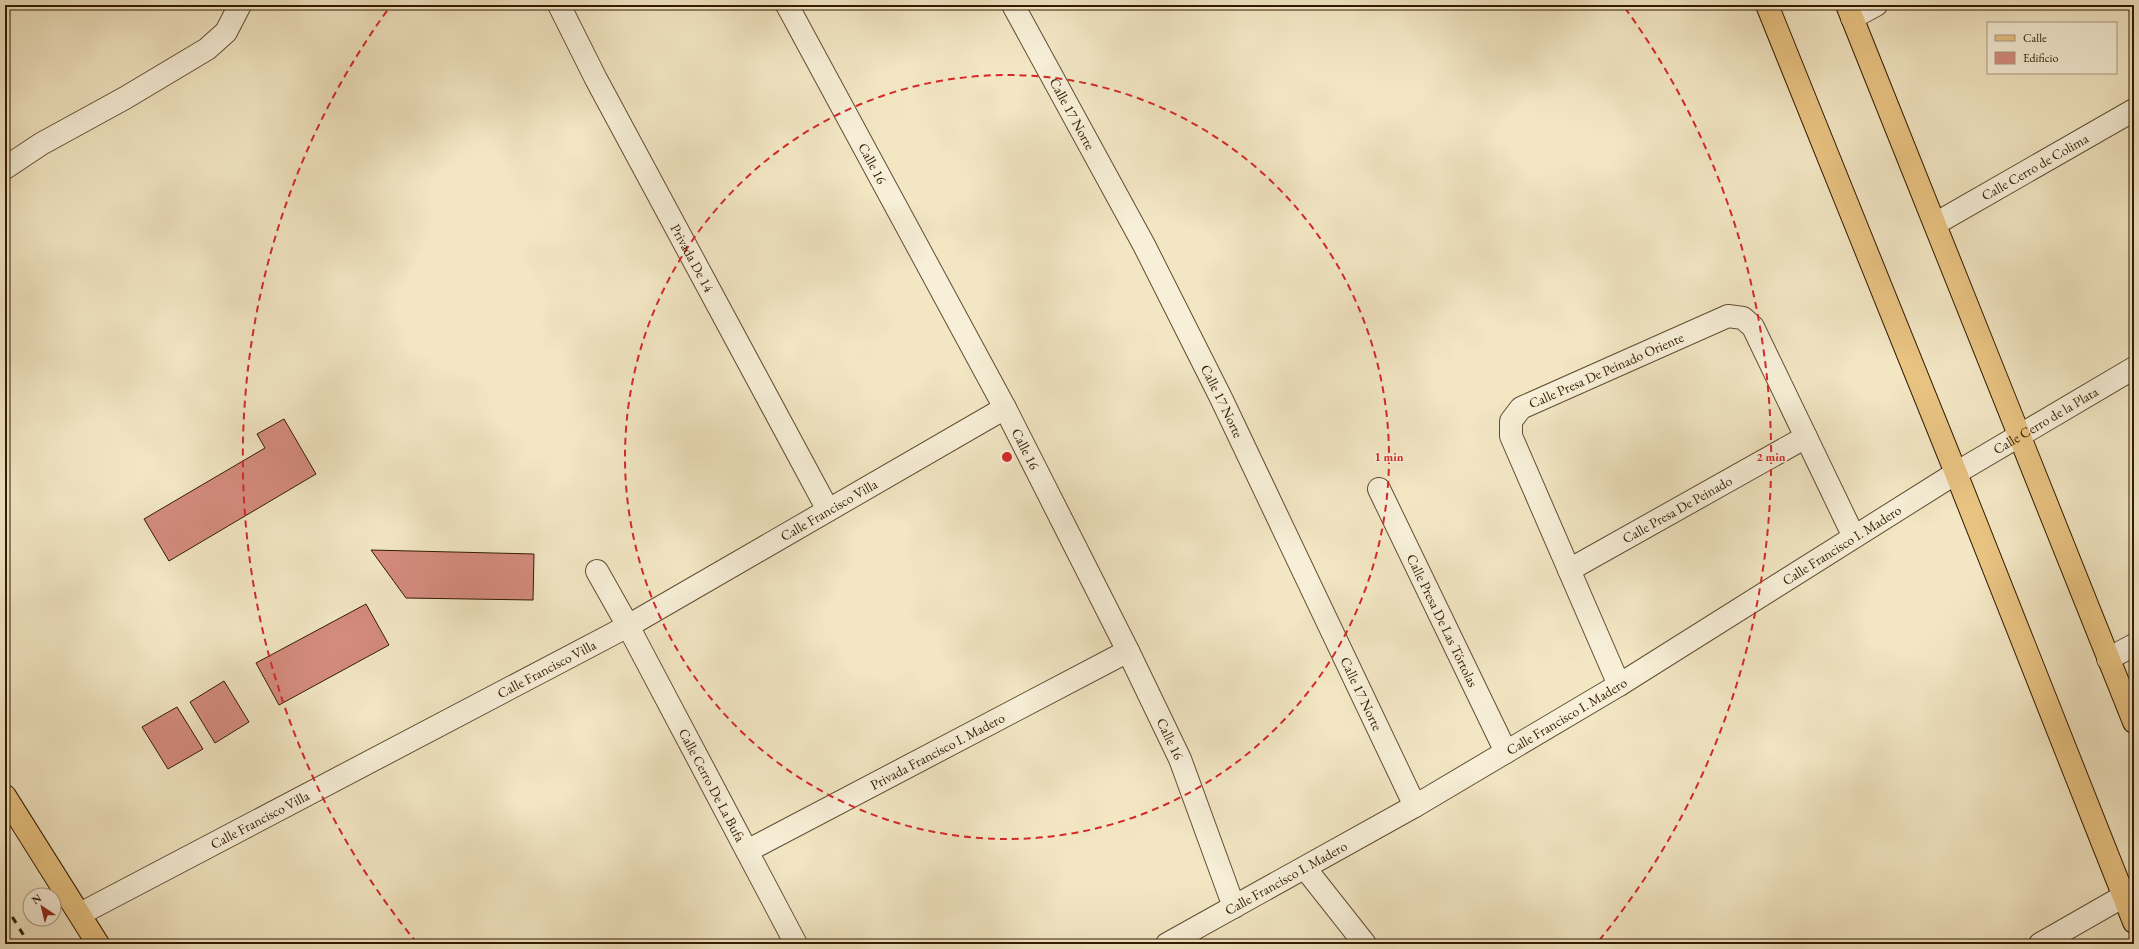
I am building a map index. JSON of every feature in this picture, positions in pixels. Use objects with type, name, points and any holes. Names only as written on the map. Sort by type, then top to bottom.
[{"type":"main road","points":[[1767,5],[1956,472],[2134,922]]},
{"type":"main road","points":[[1849,12],[2134,722]]},
{"type":"main road","points":[[5,796],[98,944]]},
{"type":"street","points":[[5,168],[41,144],[125,98],[207,49],[226,32],[240,5]]},
{"type":"street","name":"Privada De 14","points":[[559,5],[596,79],[828,510]]},
{"type":"street","name":"Calle 16","points":[[787,5],[1005,408],[1128,651],[1180,759],[1234,907]]},
{"type":"street","name":"Calle 17 Norte","points":[[1013,5],[1140,238],[1221,398],[1415,806]]},
{"type":"street","points":[[1849,12],[1876,5]]},
{"type":"street","name":"Calle Cerro de Colima","points":[[1935,224],[2134,110]]},
{"type":"street","name":"Calle Presa De Peinado Oriente","points":[[1619,685],[1511,436],[1511,421],[1521,408],[1728,316],[1743,318],[1753,327],[1854,537]]},
{"type":"street","name":"Calle Cerro de la Plata","points":[[1956,472],[2134,368]]},
{"type":"street","name":"Calle Francisco Villa","points":[[80,914],[628,626],[1005,408]]},
{"type":"street","name":"Calle Presa De Peinado","points":[[1569,570],[1806,437]]},
{"type":"street","name":"Calle Francisco I. Madero","points":[[1167,944],[1415,806],[1619,685],[1956,472]]},
{"type":"street","name":"Calle Presa De Las Tórtolas","points":[[1379,489],[1506,752]]},
{"type":"street","name":"Calle Cerro De La Bufa","points":[[597,571],[628,626],[796,944]]},
{"type":"street","points":[[2108,659],[2134,645]]},
{"type":"street","name":"Privada Francisco I. Madero","points":[[747,851],[1128,651]]},
{"type":"street","points":[[1305,868],[1365,944]]},
{"type":"street","points":[[2040,944],[2124,896]]},
{"type":"building","points":[[284,419],[316,474],[169,561],[144,519],[265,448],[257,434]]},
{"type":"building","points":[[371,550],[534,554],[533,600],[406,598]]},
{"type":"building","points":[[366,604],[389,645],[279,705],[256,663]]},
{"type":"building","points":[[224,681],[249,722],[215,743],[190,702]]},
{"type":"building","points":[[177,707],[203,749],[168,769],[142,727]]},
{"type":"railway","points":[[5,905],[29,944]]}]
